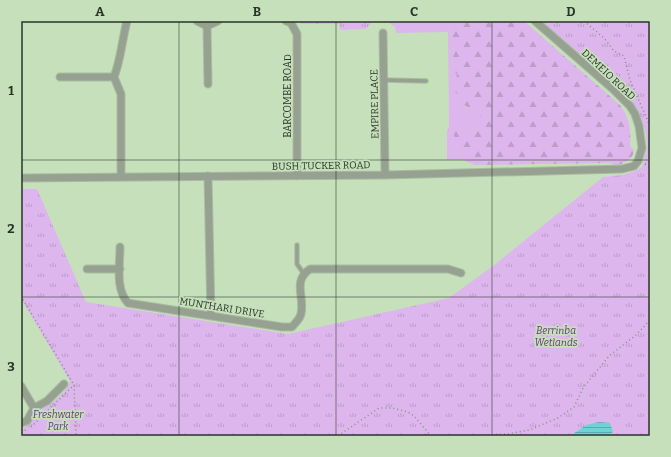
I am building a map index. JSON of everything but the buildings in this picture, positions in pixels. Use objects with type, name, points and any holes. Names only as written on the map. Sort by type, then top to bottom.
[{"type":"street","points":[[121,177],[120,94],[114,77],[120,63],[121,46],[126,21]]},
{"type":"street","points":[[197,21],[207,26]]},
{"type":"street","points":[[207,26],[218,21]]},
{"type":"street","name":"BARCOMBE ROAD","points":[[286,21],[291,23],[296,34],[297,176]]},
{"type":"street","name":"DEMEIO ROAD","points":[[535,21],[613,89],[630,106],[635,114],[639,126],[642,148],[638,161],[634,166],[622,169]]},
{"type":"street","points":[[207,26],[208,84]]},
{"type":"street","name":"EMPIRE PLACE","points":[[383,33],[385,174]]},
{"type":"street","points":[[60,77],[114,77]]},
{"type":"street","name":"BUSH TUCKER ROAD","points":[[21,178],[297,176],[622,169]]},
{"type":"street","points":[[208,176],[211,316]]},
{"type":"street","name":"MUNTHARI DRIVE","points":[[120,247],[120,288],[122,297],[128,303],[211,316],[292,327],[301,314],[300,279],[304,274]]},
{"type":"street","points":[[87,269],[120,269]]},
{"type":"street","points":[[304,274],[310,270],[441,269],[448,269],[461,273]]},
{"type":"street","points":[[21,423],[27,421],[34,408],[47,401],[64,384]]},
{"type":"street","points":[[21,386],[34,408]]},
{"type":"lane","points":[[384,80],[426,80]]},
{"type":"lane","points":[[297,245],[297,264],[304,274]]},
{"type":"path","points":[[584,21],[604,38],[614,51],[624,56],[630,80],[650,126]]},
{"type":"path","points":[[21,296],[74,385],[76,436]]},
{"type":"path","points":[[472,436],[507,434],[529,430],[558,418],[574,407],[583,388],[610,356],[636,335],[650,320]]},
{"type":"path","points":[[21,432],[33,426],[74,385]]},
{"type":"path","points":[[338,436],[379,408],[392,408],[408,412],[414,416],[431,436]]},
{"type":"green space","points":[[298,21],[373,21],[366,29],[340,30],[339,24],[301,24]]},
{"type":"green space","points":[[387,21],[448,21],[453,44],[453,61],[451,68],[457,73],[457,82],[465,107],[476,109],[482,113],[484,127],[474,130],[467,129],[456,144],[462,151],[460,156],[463,160],[447,160],[447,131],[449,126],[448,32],[396,33],[395,27]]},
{"type":"green space","points":[[448,21],[524,21],[620,105],[629,124],[630,146],[634,150],[632,156],[617,166],[610,163],[475,165],[463,160],[460,156],[462,151],[454,137],[457,126],[460,123],[468,129],[477,129],[484,126],[480,118],[482,113],[464,106],[459,102],[463,97],[453,91],[457,74],[451,68],[453,61],[453,44]]},
{"type":"green space","name":"Berrinba Wetlands","points":[[540,21],[650,21],[650,436],[608,436],[613,432],[586,425],[570,436],[21,436],[21,429],[28,425],[39,412],[57,399],[70,381],[21,299],[21,189],[37,189],[86,302],[288,334],[449,298],[493,266],[603,177],[622,175],[642,167],[647,148],[646,134],[637,108],[631,101]]},
{"type":"water","points":[[599,422],[610,423],[613,432],[608,436],[570,436],[586,425]]},
{"type":"park label","name":"Freshwater Park","points":[[58,420]]}]
